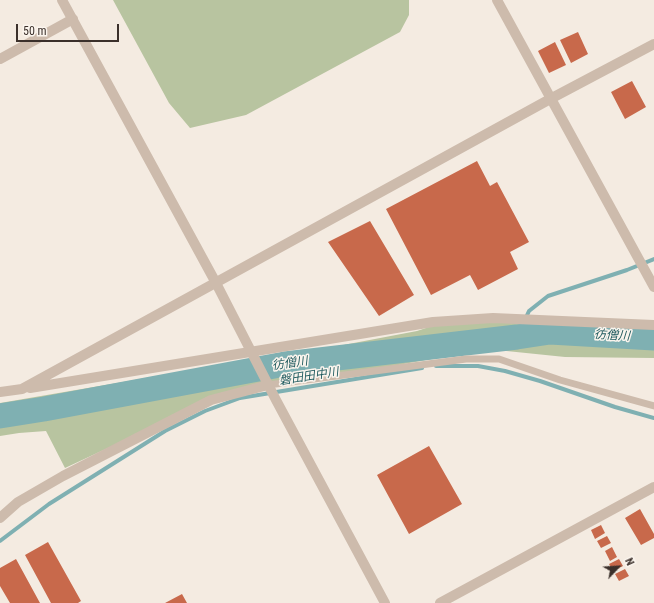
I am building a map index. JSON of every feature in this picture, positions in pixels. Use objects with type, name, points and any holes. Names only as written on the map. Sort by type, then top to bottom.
[{"type":"street","points":[[62,0],[216,282],[268,385],[385,603]]},
{"type":"street","points":[[497,0],[652,280]]},
{"type":"street","points":[[0,59],[73,19]]},
{"type":"street","points":[[22,389],[552,98],[654,44]]},
{"type":"street","points":[[0,392],[433,322],[493,318],[654,325]]},
{"type":"street","points":[[0,518],[18,502],[63,476],[212,400],[268,385]]},
{"type":"street","points":[[440,603],[654,487]]},
{"type":"lane","points":[[268,385],[466,359],[499,360],[560,380],[654,406]]},
{"type":"green space","points":[[113,0],[409,0],[409,15],[400,32],[246,115],[190,128],[169,103]]},
{"type":"green space","points":[[447,321],[654,325],[654,358],[565,357],[487,349],[343,375],[268,385],[211,400],[65,468],[46,431],[0,436],[0,403],[338,346],[417,331]]},
{"type":"building","points":[[578,32],[588,54],[571,63],[560,40]]},
{"type":"building","points":[[555,42],[566,65],[549,73],[538,51]]},
{"type":"building","points":[[632,81],[646,107],[625,119],[611,92]]},
{"type":"building","points":[[477,161],[490,186],[497,182],[529,242],[510,252],[518,269],[478,290],[470,275],[431,295],[386,209]]},
{"type":"building","points":[[370,221],[414,295],[379,316],[328,242]]},
{"type":"building","points":[[429,446],[462,504],[409,534],[377,475]]},
{"type":"building","points":[[640,509],[654,534],[654,538],[641,545],[625,518]]},
{"type":"building","points":[[601,525],[605,533],[595,539],[591,530]]},
{"type":"building","points":[[607,536],[611,543],[601,548],[597,541]]},
{"type":"building","points":[[48,542],[81,601],[78,603],[51,603],[25,555]]},
{"type":"building","points":[[612,547],[617,557],[610,561],[605,551]]},
{"type":"building","points":[[16,559],[40,603],[10,603],[0,586],[0,568]]},
{"type":"building","points":[[619,559],[623,566],[613,571],[609,564]]},
{"type":"building","points":[[625,569],[629,576],[619,581],[615,574]]},
{"type":"building","points":[[182,594],[187,603],[165,603]]},
{"type":"waterway","points":[[517,337],[529,311],[548,296],[627,270],[654,259]]},
{"type":"waterway","name":"彷僧川","points":[[0,416],[285,364],[550,332],[654,338]]},
{"type":"waterway","name":"磐田田中川","points":[[436,366],[478,366],[505,371],[540,381],[615,407],[654,418]]},
{"type":"waterway","name":"磐田田中川","points":[[0,541],[49,504],[165,431],[205,411],[240,398],[422,368]]}]
